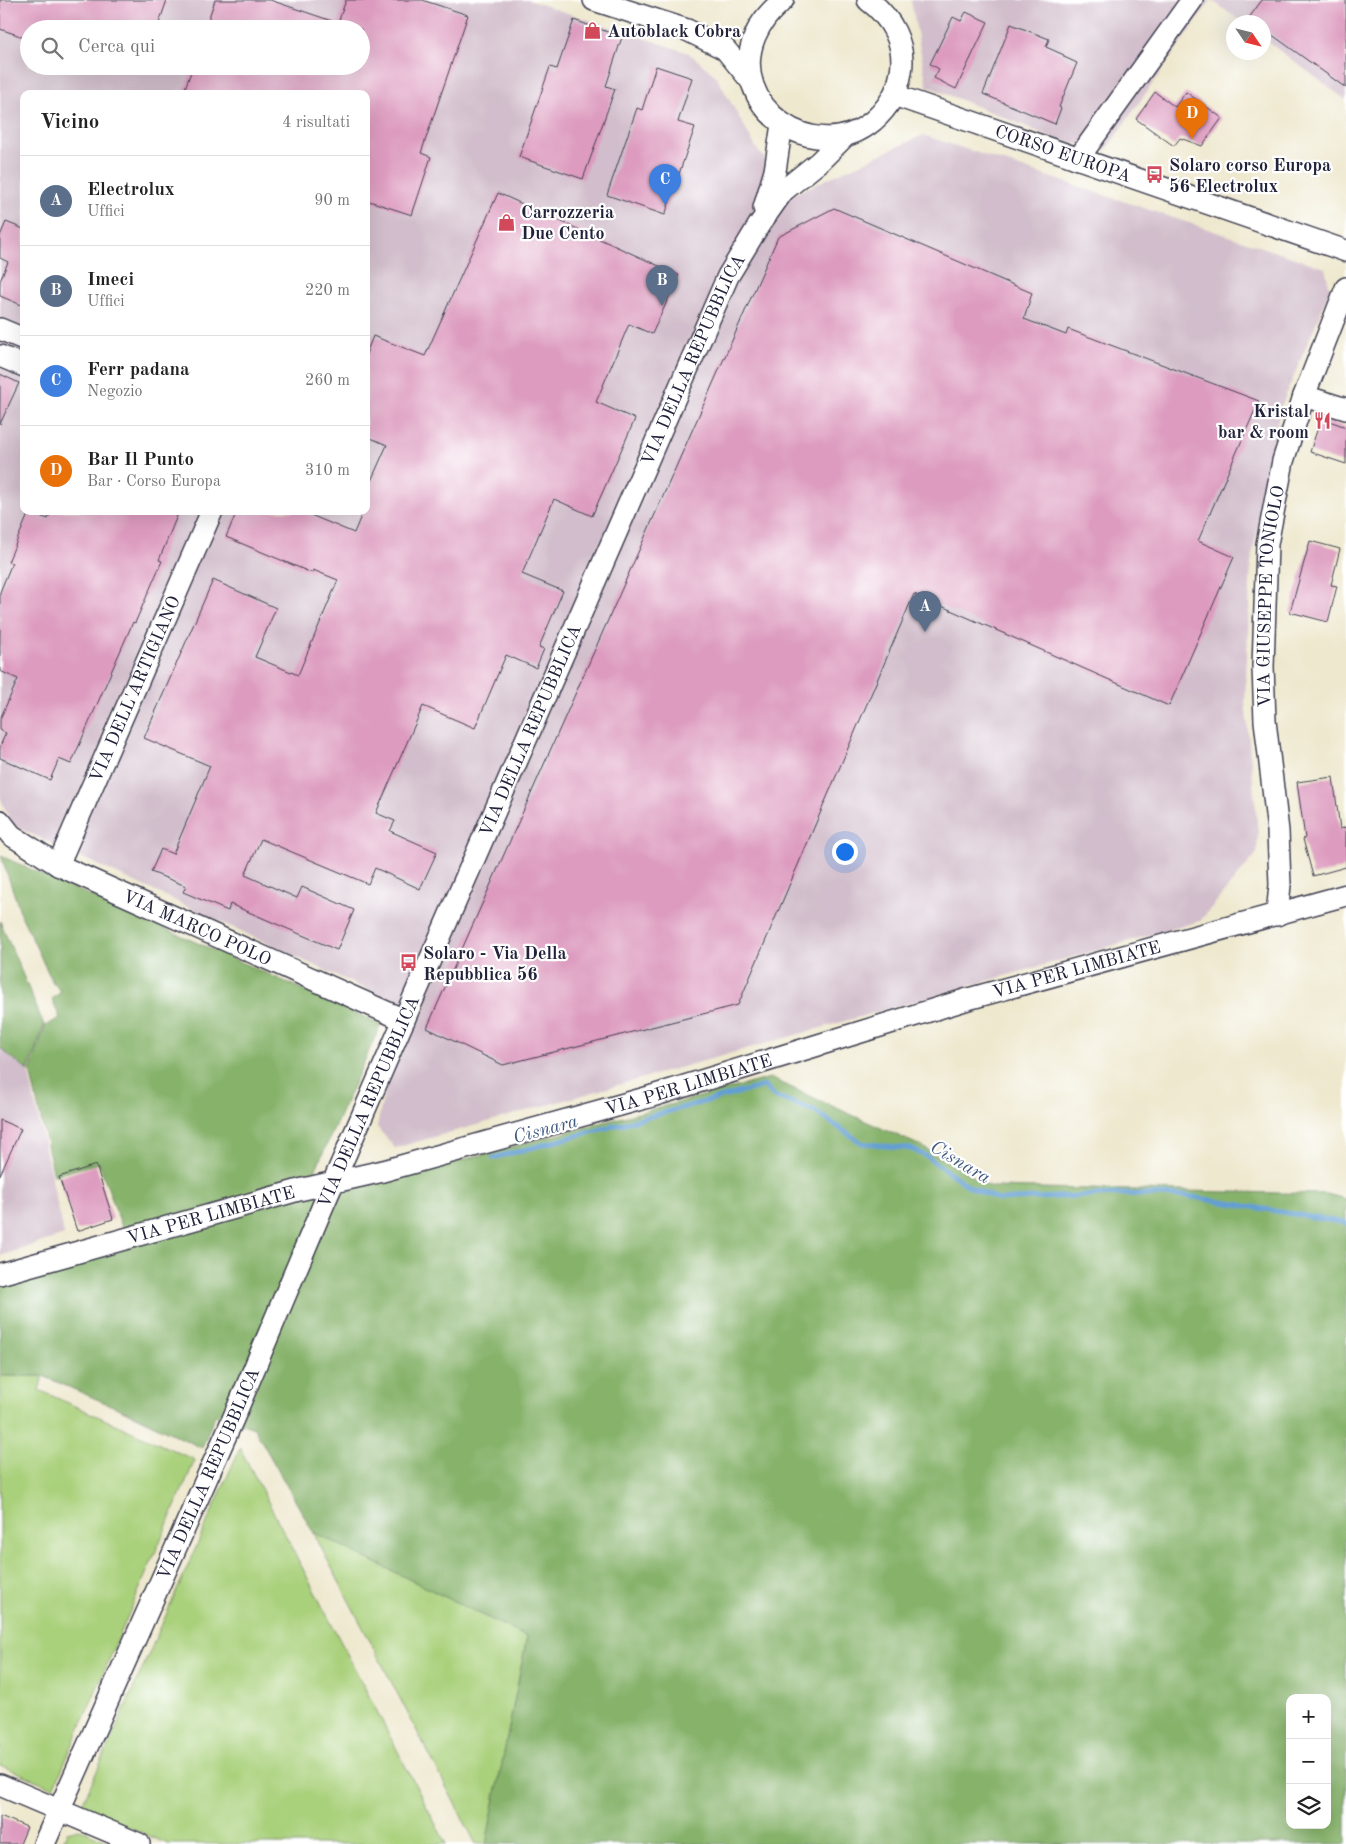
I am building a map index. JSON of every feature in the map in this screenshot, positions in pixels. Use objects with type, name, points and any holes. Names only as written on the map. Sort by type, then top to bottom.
[{"type":"street","points":[[594,0],[687,30],[725,49],[752,82],[763,106],[782,124],[801,134],[823,138],[845,136],[865,128],[882,114],[894,96],[899,83],[902,69],[900,44],[892,25],[879,8],[868,0]]},
{"type":"street","points":[[752,82],[750,59],[755,36],[766,16],[783,0]]},
{"type":"street","points":[[891,0],[892,25]]},
{"type":"street","points":[[1078,159],[1192,0]]},
{"type":"street","name":"CORSO EUROPA","points":[[894,96],[1346,251]]},
{"type":"street","name":"VIA DELLA REPUBBLICA","points":[[759,225],[775,171],[782,124]]},
{"type":"street","name":"VIA DELLA REPUBBLICA","points":[[44,1844],[233,1418],[728,276],[759,225],[783,191],[819,162],[845,136]]},
{"type":"street","name":"VIA GIUSEPPE TONIOLO","points":[[1277,915],[1280,885],[1278,831],[1265,721],[1263,667],[1267,544],[1283,461],[1304,396],[1346,288]]},
{"type":"street","points":[[0,328],[20,337]]},
{"type":"street","points":[[0,356],[20,364]]},
{"type":"street","points":[[1304,396],[1346,409]]},
{"type":"street","name":"VIA DELL'ARTIGIANO","points":[[58,865],[210,515]]},
{"type":"street","name":"VIA MARCO POLO","points":[[0,821],[12,835],[58,865],[404,1020]]},
{"type":"street","name":"VIA PER LIMBIATE","points":[[0,1274],[299,1190],[383,1172],[649,1097],[968,999],[1346,895]]},
{"type":"street","points":[[0,1785],[139,1844]]},
{"type":"shaded area","points":[[0,0],[528,0],[689,53],[716,76],[758,151],[796,193],[923,135],[1325,268],[1330,290],[1280,409],[1251,562],[1245,702],[1258,832],[1257,853],[1200,921],[395,1148],[377,1127],[402,1006],[12,825],[0,797]]},
{"type":"shaded area","points":[[911,0],[1211,0],[1106,150],[1061,141],[927,86]]},
{"type":"shaded area","points":[[1211,0],[1346,0],[1346,100],[1271,44],[1271,15],[1232,15]]},
{"type":"shaded area","points":[[0,1048],[28,1071],[64,1235],[0,1256]]},
{"type":"green space","points":[[1,856],[381,1024],[314,1173],[349,1190],[770,1078],[923,1147],[991,1187],[1327,1194],[1346,1199],[1346,1844],[486,1844],[527,1637],[313,1532],[254,1428],[215,1415],[202,1448],[129,1413],[43,1376],[0,1376],[0,1280],[127,1241],[99,1163],[54,1175],[30,1071],[45,1026],[60,1018],[52,999],[61,992],[52,981],[22,917]]},
{"type":"green space","points":[[0,921],[44,1025],[28,1071],[0,1048]]},
{"type":"green space","points":[[0,1376],[43,1376],[39,1390],[195,1460],[54,1788],[0,1765]]},
{"type":"green space","points":[[240,1448],[446,1844],[168,1844],[81,1807]]},
{"type":"green space","points":[[313,1532],[527,1637],[486,1844],[476,1844]]},
{"type":"green space","points":[[79,1829],[113,1844],[62,1844],[67,1832]]},
{"type":"building","points":[[0,0],[167,0],[160,20],[20,20],[20,36],[0,29]]},
{"type":"building","points":[[215,0],[270,0],[329,20],[208,20]]},
{"type":"building","points":[[346,0],[422,0],[468,15],[421,153],[431,157],[412,215],[370,201],[370,90],[184,90],[190,75],[370,75],[370,20],[339,20]]},
{"type":"building","points":[[1262,0],[1346,0],[1346,88],[1271,34],[1271,15],[1251,15]]},
{"type":"building","points":[[966,12],[988,22],[956,89],[934,78],[939,69],[930,64],[953,17],[961,21]]},
{"type":"building","points":[[574,20],[622,37],[606,86],[615,89],[583,179],[519,157],[550,67],[557,69]]},
{"type":"building","points":[[1011,24],[1049,39],[1046,47],[1077,63],[1059,107],[1061,108],[1055,124],[983,94]]},
{"type":"building","points":[[656,66],[692,78],[678,122],[695,127],[665,215],[607,195],[637,108],[642,110]]},
{"type":"building","points":[[1155,92],[1175,107],[1186,92],[1222,118],[1202,146],[1180,138],[1174,146],[1136,119]]},
{"type":"building","points":[[498,193],[679,275],[652,334],[629,324],[596,402],[635,419],[592,516],[554,499],[522,574],[563,591],[539,647],[544,649],[536,668],[506,655],[475,728],[423,706],[376,813],[395,821],[390,831],[437,852],[420,889],[375,868],[368,884],[261,839],[245,875],[297,898],[302,887],[354,910],[337,950],[230,904],[228,911],[183,892],[186,886],[151,872],[161,849],[173,854],[210,766],[144,738],[213,580],[276,608],[255,657],[298,675],[338,580],[313,570],[312,573],[226,537],[235,515],[311,515],[354,533],[361,515],[370,515],[370,483],[387,445],[370,438],[370,344],[373,336],[425,356]]},
{"type":"building","points":[[834,208],[1032,293],[1024,319],[1066,335],[1068,329],[1259,401],[1198,541],[1234,557],[1169,706],[914,594],[738,1005],[503,1065],[427,1028],[778,237]]},
{"type":"building","points":[[6,222],[20,227],[20,304],[0,296],[0,281],[8,262],[0,258],[0,236]]},
{"type":"building","points":[[0,374],[19,383],[0,424]]},
{"type":"building","points":[[1321,418],[1346,427],[1346,464],[1310,452]]},
{"type":"building","points":[[28,515],[37,515],[48,519],[50,515],[177,515],[159,560],[162,561],[135,623],[133,622],[71,764],[59,759],[50,780],[0,758],[0,746],[6,733],[0,730],[0,719],[18,679],[0,671],[0,592],[12,563],[8,562]]},
{"type":"building","points":[[1310,541],[1340,549],[1331,585],[1337,586],[1328,622],[1290,612]]},
{"type":"building","points":[[1333,777],[1340,829],[1346,827],[1346,867],[1313,876],[1303,839],[1305,838],[1297,782]]},
{"type":"building","points":[[0,1120],[21,1129],[0,1175]]},
{"type":"building","points":[[96,1165],[113,1219],[77,1231],[59,1177]]},
{"type":"building","points":[[0,1816],[27,1827],[20,1844],[0,1844]]},
{"type":"waterway","name":"Cisnara","points":[[493,1158],[764,1086],[774,1096],[814,1111],[862,1143],[911,1149],[926,1156],[970,1187],[999,1200],[1120,1194],[1187,1196],[1346,1223]]},
{"type":"place","name":"Autoblack Cobra","points":[[593,31]]},
{"type":"place","name":"Bar Il Punto","points":[[1192,139]]},
{"type":"place","name":"Solaro corso Europa 56 Electrolux","points":[[1155,175]]},
{"type":"place","name":"Ferr padana","points":[[665,205]]},
{"type":"place","name":"Carrozzeria Due Cento","points":[[507,222]]},
{"type":"place","name":"Imeci","points":[[662,306]]},
{"type":"place","name":"Kristal bar & room","points":[[1323,421]]},
{"type":"place","name":"Electrolux","points":[[925,632]]},
{"type":"place","name":"Solaro - Via Della Repubblica 56","points":[[409,963]]}]
